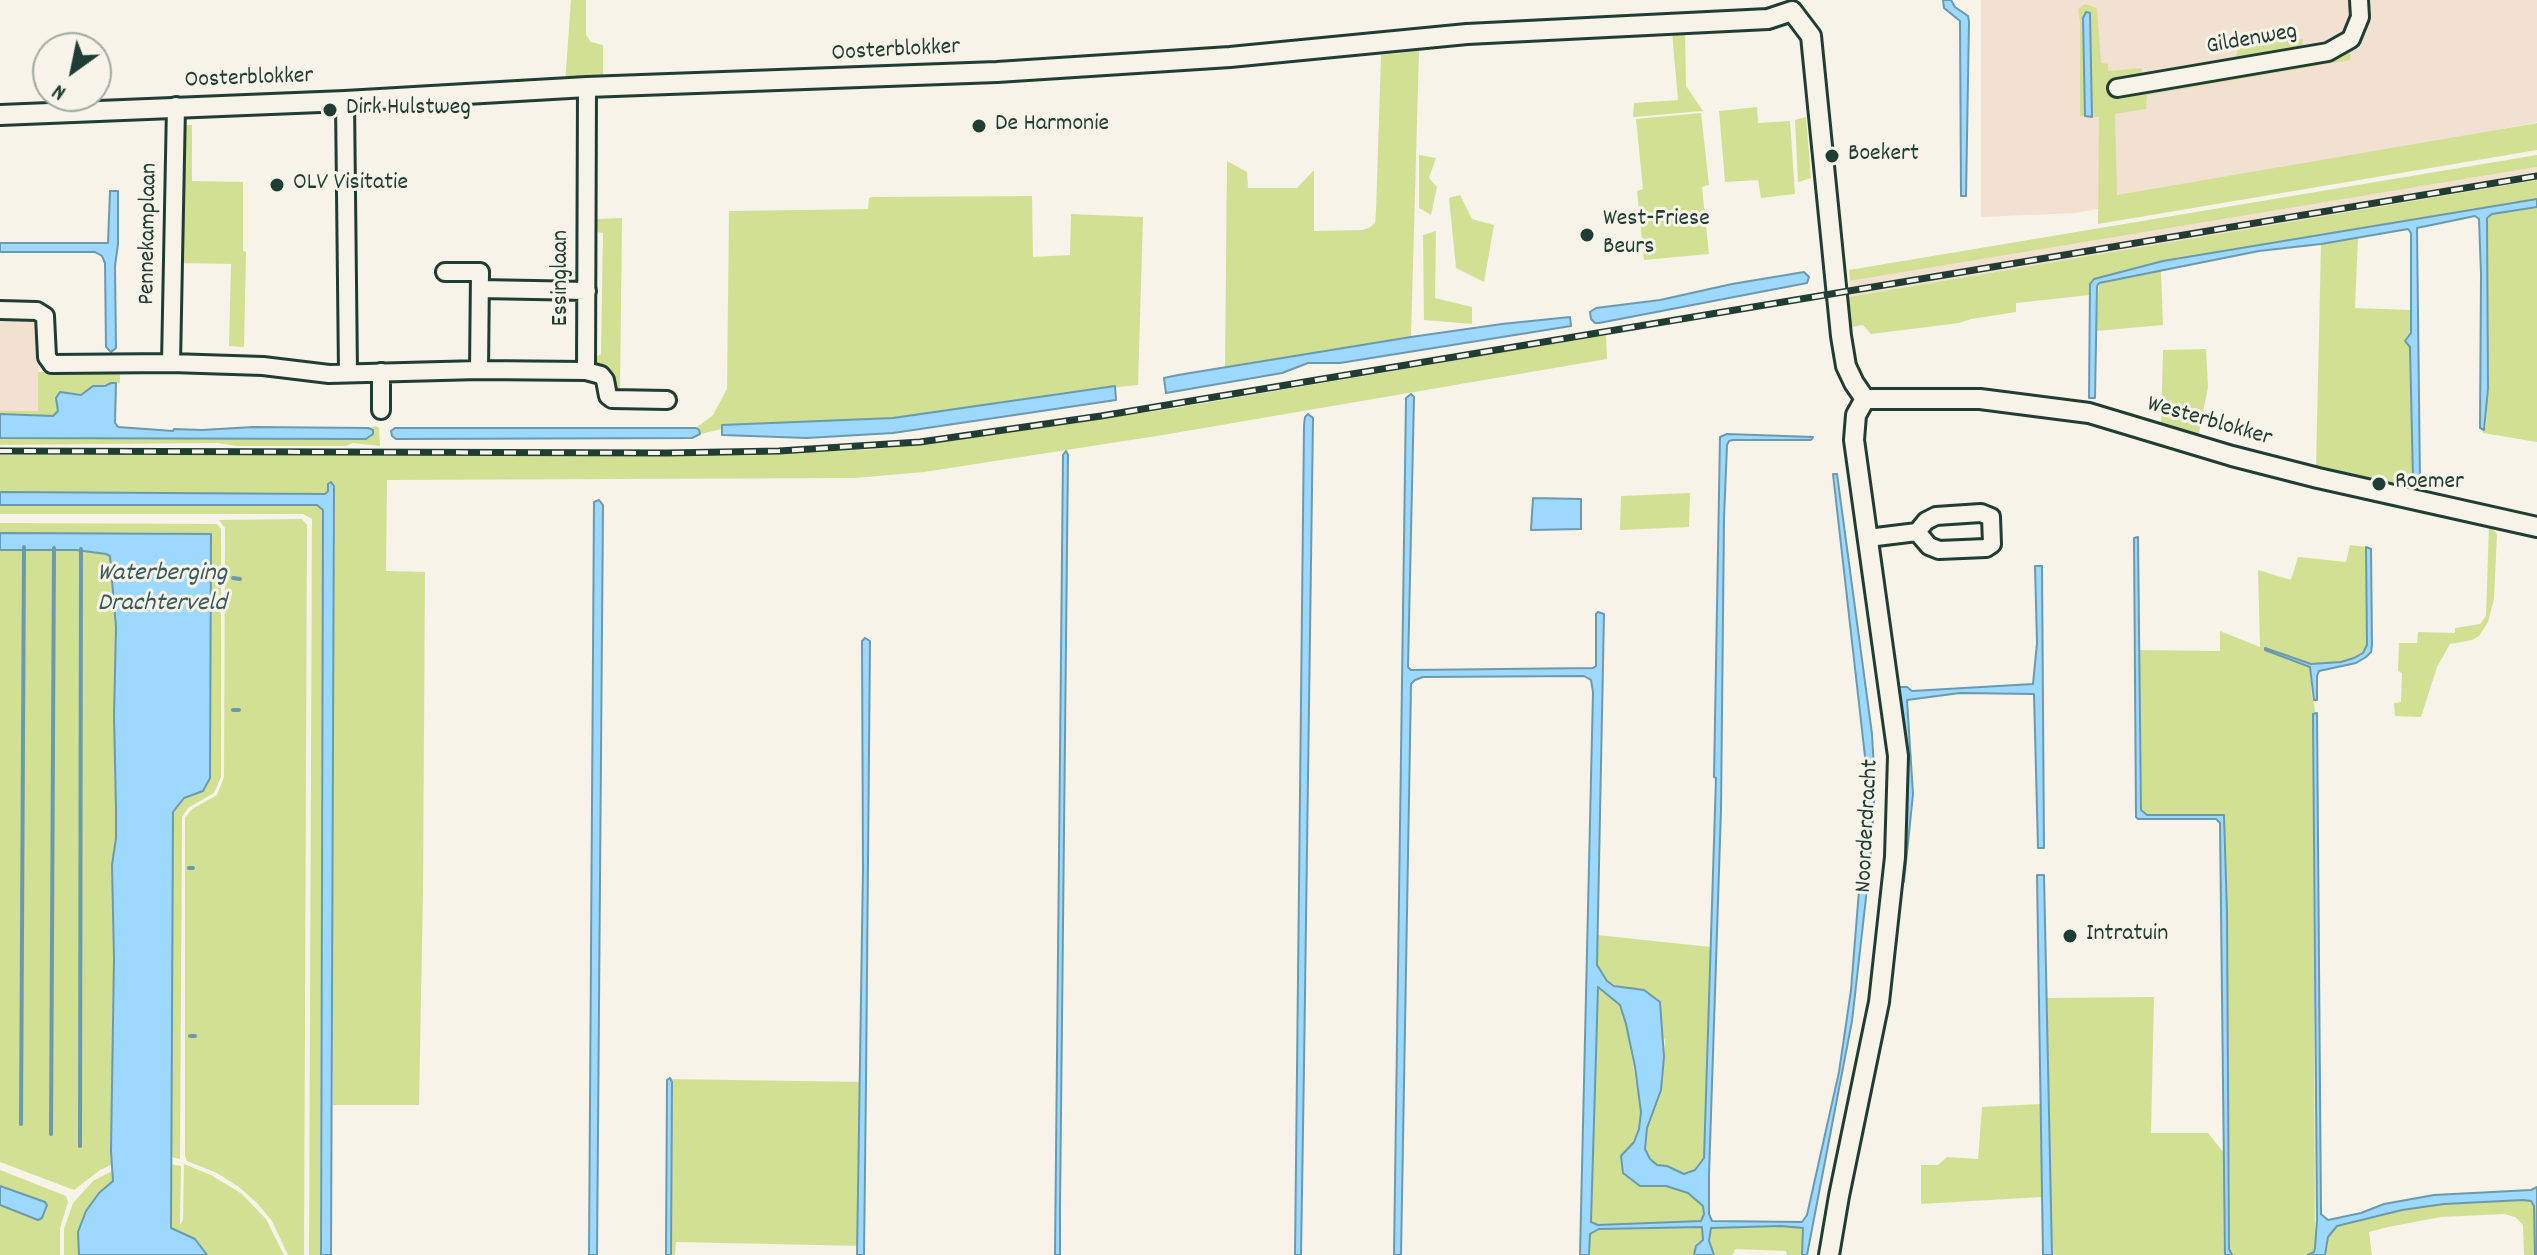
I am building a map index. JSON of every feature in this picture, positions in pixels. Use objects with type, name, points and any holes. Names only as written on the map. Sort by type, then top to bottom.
[{"type":"street","name":"Gildenweg","points":[[2117,88],[2328,52],[2351,39],[2360,17],[2359,0]]},
{"type":"street","name":"Oosterblokker","points":[[0,115],[345,101],[587,87],[789,81],[1183,60],[1467,34],[1768,19],[1794,6]]},
{"type":"street","points":[[1794,6],[1811,36],[1846,366],[1865,399]]},
{"type":"street","name":"Essinglaan","points":[[586,371],[587,87]]},
{"type":"street","points":[[345,101],[348,373]]},
{"type":"street","name":"Pennekamplaan","points":[[171,363],[176,106]]},
{"type":"street","points":[[445,272],[480,272],[479,370]]},
{"type":"street","points":[[480,289],[587,291]]},
{"type":"street","points":[[0,310],[37,311],[45,316],[47,357],[52,364],[263,366],[329,374],[586,371],[601,375],[612,399],[667,400]]},
{"type":"street","points":[[381,372],[381,410]]},
{"type":"street","name":"Westerblokker","points":[[1865,399],[1980,399],[2089,413],[2232,456],[2537,527]]},
{"type":"street","name":"Noorderdracht","points":[[1829,1255],[1879,1002],[1895,857],[1898,756],[1854,440],[1856,415],[1865,399]]},
{"type":"street","points":[[1868,538],[1917,532]]},
{"type":"shaded area","points":[[1981,0],[2537,0],[2537,122],[2076,213],[1981,217]]},
{"type":"shaded area","points":[[2537,167],[2537,180],[1848,297],[1850,281]]},
{"type":"shaded area","points":[[0,319],[32,320],[38,327],[39,412],[0,412]]},
{"type":"green space","points":[[571,0],[586,0],[586,35],[591,42],[603,45],[603,81],[565,84]]},
{"type":"green space","points":[[2085,4],[2097,8],[2101,63],[2108,64],[2108,71],[2142,68],[2141,75],[2117,94],[2351,54],[2350,60],[2147,95],[2146,109],[2115,114],[2117,195],[2537,123],[2537,150],[2098,224],[2099,117],[2092,117],[2090,13],[2086,12],[2083,14],[2085,116],[2080,116],[2078,9]]},
{"type":"green space","points":[[1685,31],[1686,86],[1703,111],[1633,117],[1634,103],[1678,100],[1672,32]]},
{"type":"green space","points":[[2303,39],[2302,49],[2242,59],[2236,56],[2238,49],[2252,44]]},
{"type":"green space","points":[[1419,51],[1411,337],[1225,369],[1227,161],[1247,172],[1248,188],[1297,188],[1314,170],[1314,231],[1369,228],[1375,223],[1376,212],[1381,55]]},
{"type":"green space","points":[[1757,107],[1758,123],[1790,121],[1795,194],[1761,198],[1758,180],[1725,182],[1719,111]]},
{"type":"green space","points":[[1701,113],[1709,185],[1702,187],[1709,254],[1644,260],[1637,191],[1643,189],[1636,119]]},
{"type":"green space","points":[[1806,117],[1811,178],[1798,182],[1795,120]]},
{"type":"green space","points":[[179,125],[192,125],[192,181],[243,182],[243,251],[246,252],[244,347],[229,346],[231,264],[179,263]]},
{"type":"green space","points":[[1419,155],[1436,158],[1429,178],[1437,187],[1431,215],[1419,208]]},
{"type":"green space","points":[[2537,155],[2537,167],[1850,281],[1849,270]]},
{"type":"green space","points":[[2537,180],[2537,199],[2163,261],[2090,284],[2090,295],[2016,303],[2016,312],[1871,334],[1863,325],[1851,327],[1848,297]]},
{"type":"green space","points":[[1460,195],[1472,219],[1494,225],[1484,282],[1456,268],[1449,198]]},
{"type":"green space","points":[[1032,196],[1033,257],[1070,255],[1071,214],[1143,217],[1138,385],[1067,392],[893,418],[723,425],[722,429],[700,434],[696,428],[713,415],[727,389],[729,211],[868,209],[869,198],[872,197]]},
{"type":"green space","points":[[2537,207],[2537,442],[2483,433],[2483,430],[2486,427],[2488,389],[2487,218],[2492,214]]},
{"type":"green space","points":[[622,218],[620,391],[608,383],[608,370],[591,368],[593,359],[601,354],[603,233],[592,231],[597,219]]},
{"type":"green space","points":[[1436,231],[1435,298],[1472,307],[1472,324],[1424,320],[1423,235]]},
{"type":"green space","points":[[2358,237],[2355,308],[2411,310],[2411,333],[2406,345],[2410,347],[2413,479],[2419,491],[2316,468],[2321,244]]},
{"type":"green space","points":[[2161,271],[2163,325],[2096,331],[2099,283]]},
{"type":"green space","points":[[1606,335],[1607,359],[1163,435],[924,472],[855,478],[387,480],[386,571],[425,572],[419,1105],[333,1105],[331,830],[334,484],[325,494],[0,492],[0,455],[700,454],[907,446],[1163,410]]},
{"type":"green space","points":[[2206,349],[2208,387],[2198,438],[2161,428],[2163,350]]},
{"type":"green space","points":[[38,372],[120,372],[120,383],[93,386],[81,395],[56,398],[58,411],[53,416],[0,414],[0,411],[38,411]]},
{"type":"green space","points":[[368,428],[379,428],[380,446],[353,443],[346,446],[237,446],[217,443],[0,445],[0,438],[366,439],[372,430]]},
{"type":"green space","points":[[1690,493],[1689,527],[1620,530],[1621,496]]},
{"type":"green space","points":[[0,505],[317,505],[323,511],[320,1255],[309,1255],[312,519],[303,514],[0,514]]},
{"type":"green space","points":[[302,519],[307,525],[304,1255],[288,1255],[272,1221],[239,1187],[217,1173],[187,1161],[185,1156],[185,818],[192,809],[217,795],[224,777],[225,528],[219,520]]},
{"type":"green space","points":[[0,523],[217,524],[221,529],[221,777],[214,793],[188,808],[182,817],[180,1159],[171,1157],[173,812],[184,798],[203,791],[210,778],[211,534],[0,533]]},
{"type":"green space","points":[[2489,525],[2497,534],[2494,599],[2488,622],[2479,636],[2450,644],[2437,667],[2421,717],[2395,716],[2394,703],[2401,702],[2399,643],[2417,643],[2418,632],[2455,633],[2455,628],[2480,624],[2486,616]]},
{"type":"green space","points":[[2350,545],[2366,547],[2365,651],[2341,662],[2311,664],[2265,648],[2310,667],[2314,700],[2315,1248],[2308,1255],[2232,1255],[2224,815],[2147,815],[2142,812],[2139,650],[2220,651],[2220,631],[2260,647],[2258,570],[2291,580],[2298,557],[2346,562]]},
{"type":"green space","points":[[0,550],[76,550],[110,556],[116,627],[111,1165],[74,1190],[0,1162]]},
{"type":"green space","points":[[1597,935],[1711,947],[1704,1159],[1690,1174],[1678,1174],[1667,1166],[1658,1165],[1650,1159],[1645,1149],[1647,1128],[1661,1090],[1665,1040],[1620,987],[1607,981],[1598,969]]},
{"type":"green space","points":[[1598,987],[1619,1005],[1626,1024],[1641,1112],[1633,1144],[1640,1186],[1666,1185],[1688,1193],[1704,1209],[1701,1221],[1591,1223]]},
{"type":"green space","points":[[2154,997],[2151,1133],[2208,1133],[2224,1153],[2225,1255],[2052,1255],[2046,998]]},
{"type":"green space","points":[[668,1079],[866,1082],[864,1246],[676,1242],[675,1255],[671,1255]]},
{"type":"green space","points":[[2041,1104],[2042,1197],[1921,1204],[1921,1165],[1938,1165],[1947,1157],[1978,1159],[1982,1107]]},
{"type":"green space","points":[[171,1164],[181,1166],[180,1225],[183,1220],[184,1164],[211,1175],[242,1194],[266,1219],[284,1255],[207,1255],[195,1239],[174,1231],[171,1228]]},
{"type":"green space","points":[[0,1170],[66,1196],[68,1202],[60,1228],[60,1255],[0,1255],[0,1205],[39,1220],[45,1202],[0,1186]]},
{"type":"green space","points":[[112,1171],[113,1181],[94,1198],[82,1220],[78,1232],[79,1255],[64,1255],[64,1229],[73,1203],[93,1181]]},
{"type":"green space","points":[[2531,1201],[2534,1206],[2535,1255],[2524,1255],[2523,1225],[2515,1217],[2504,1214],[2441,1217],[2388,1227],[2369,1232],[2372,1255],[2325,1255],[2328,1238],[2337,1226],[2402,1210],[2444,1204]]},
{"type":"green space","points":[[1785,1226],[1804,1229],[1802,1255],[1787,1255],[1786,1251],[1735,1249],[1733,1255],[1714,1255],[1710,1243],[1711,1228]]},
{"type":"green space","points":[[1704,1228],[1703,1240],[1696,1246],[1694,1255],[1589,1255],[1590,1235],[1594,1230]]},
{"type":"water","points":[[1943,0],[1951,0],[1968,16],[1969,22],[1966,196],[1961,196],[1960,21],[1944,8]]},
{"type":"water","points":[[2086,12],[2090,13],[2092,117],[2085,116],[2083,18]]},
{"type":"water","points":[[110,191],[118,191],[116,348],[111,352],[106,347],[105,263],[102,256],[95,252],[0,252],[0,243],[108,243]]},
{"type":"water","points":[[2537,199],[2537,207],[2492,214],[2487,218],[2488,389],[2484,430],[2480,428],[2479,219],[2475,216],[2417,228],[2420,483],[2416,484],[2413,479],[2410,347],[2405,341],[2411,333],[2411,233],[2408,229],[2259,251],[2099,283],[2095,398],[2089,398],[2090,284],[2094,279],[2163,261]]},
{"type":"water","points":[[1804,272],[1809,277],[1807,283],[1599,323],[1591,319],[1590,312],[1596,308],[1660,300]]},
{"type":"water","points":[[1570,317],[1571,326],[1340,363],[1308,363],[1282,373],[1166,393],[1164,378],[1178,375],[1411,337]]},
{"type":"water","points":[[116,383],[115,423],[118,427],[173,431],[253,427],[368,428],[373,430],[373,434],[366,439],[0,438],[0,414],[53,416],[58,411],[56,398],[60,392],[81,395],[93,386]]},
{"type":"water","points":[[1115,386],[1116,400],[893,433],[807,438],[722,435],[722,425],[893,418]]},
{"type":"water","points":[[1411,394],[1414,397],[1408,667],[1411,670],[1593,668],[1596,666],[1596,614],[1604,614],[1597,965],[1614,986],[1644,990],[1660,1002],[1664,1057],[1661,1090],[1647,1128],[1645,1149],[1657,1165],[1684,1174],[1695,1170],[1704,1158],[1716,778],[1720,437],[1727,434],[1813,437],[1811,440],[1733,440],[1727,445],[1721,810],[1709,1175],[1709,1214],[1712,1221],[1802,1222],[1807,1215],[1839,1072],[1851,990],[1860,878],[1865,878],[1868,880],[1852,1021],[1807,1255],[1802,1255],[1803,1228],[1781,1226],[1711,1228],[1709,1241],[1714,1255],[1694,1255],[1696,1246],[1703,1240],[1702,1227],[1599,1229],[1590,1234],[1589,1255],[1580,1255],[1593,692],[1591,680],[1584,676],[1423,677],[1411,684],[1401,1255],[1394,1255],[1406,398]],"holes":[[[1598,987],[1620,1005],[1635,1067],[1641,1112],[1634,1142],[1621,1156],[1623,1173],[1640,1186],[1666,1186],[1688,1193],[1703,1206],[1701,1221],[1598,1225],[1591,1222]]]},
{"type":"water","points":[[1308,414],[1313,418],[1304,1066],[1301,1255],[1295,1255],[1304,425]]},
{"type":"water","points":[[395,428],[696,428],[700,434],[692,438],[396,439],[391,431]]},
{"type":"water","points":[[1066,451],[1060,1255],[1055,1255],[1063,455]]},
{"type":"water","points":[[1833,474],[1837,474],[1872,734],[1875,788],[1870,864],[1863,863],[1868,810],[1867,774]]},
{"type":"water","points":[[331,482],[334,486],[331,1255],[321,1255],[323,510],[317,505],[0,505],[0,492],[325,494]]},
{"type":"water","points":[[1533,498],[1581,499],[1581,529],[1531,530]]},
{"type":"water","points":[[599,500],[603,505],[597,1255],[589,1255],[594,502]]},
{"type":"water","name":"Waterberging Drachterveld","points":[[0,533],[211,534],[210,778],[203,791],[184,798],[173,812],[171,1228],[195,1239],[207,1255],[79,1255],[78,1232],[86,1211],[113,1181],[112,865],[116,838],[116,627],[110,556],[76,550],[0,550]]},
{"type":"water","points":[[2138,537],[2141,810],[2147,815],[2224,815],[2229,1249],[2232,1255],[2225,1255],[2220,823],[2216,819],[2136,817],[2134,538]]},
{"type":"water","points":[[2366,547],[2371,549],[2371,652],[2356,663],[2319,671],[2317,700],[2314,700],[2310,667],[2265,648],[2311,664],[2341,662],[2363,653],[2367,645]]},
{"type":"water","points":[[2035,566],[2042,566],[2044,848],[2038,848],[2034,694],[1960,693],[1907,700],[1913,794],[1904,882],[1899,881],[1907,782],[1898,687],[1907,687],[1912,691],[2033,684],[2037,643]]},
{"type":"water","points":[[865,638],[870,641],[864,1255],[857,1255],[863,868],[862,641]]},
{"type":"water","points":[[2317,713],[2321,1214],[2328,1220],[2384,1204],[2434,1195],[2531,1190],[2537,1187],[2537,1255],[2534,1206],[2531,1201],[2523,1200],[2444,1204],[2402,1210],[2337,1226],[2328,1237],[2325,1255],[2308,1255],[2314,1252],[2317,1220],[2313,714]]},
{"type":"water","points":[[2037,875],[2044,875],[2052,1255],[2043,1255]]},
{"type":"water","points":[[670,1078],[671,1255],[666,1255],[667,1080]]},
{"type":"water","points":[[0,1186],[45,1202],[47,1205],[42,1218],[38,1220],[0,1205]]},
{"type":"waterway","points":[[21,1124],[24,547]]},
{"type":"waterway","points":[[51,1134],[54,548]]},
{"type":"waterway","points":[[80,1146],[81,549]]},
{"type":"waterway","points":[[233,578],[240,579]]},
{"type":"waterway","points":[[233,710],[239,710]]},
{"type":"waterway","points":[[190,1036],[195,1036]]},
{"type":"railway","points":[[0,451],[668,453],[779,451],[920,442],[1101,416],[2537,176]]},
{"type":"place","name":"Dirk Hulstweg","points":[[330,110]]},
{"type":"place","name":"De Harmonie","points":[[979,126]]},
{"type":"place","name":"Boekert","points":[[1832,156]]},
{"type":"place","name":"OLV Visitatie","points":[[277,185]]},
{"type":"place","name":"West-Friese Beurs","points":[[1587,235]]},
{"type":"place","name":"Roemer","points":[[2379,484]]},
{"type":"place","name":"Intratuin","points":[[2070,936]]}]
